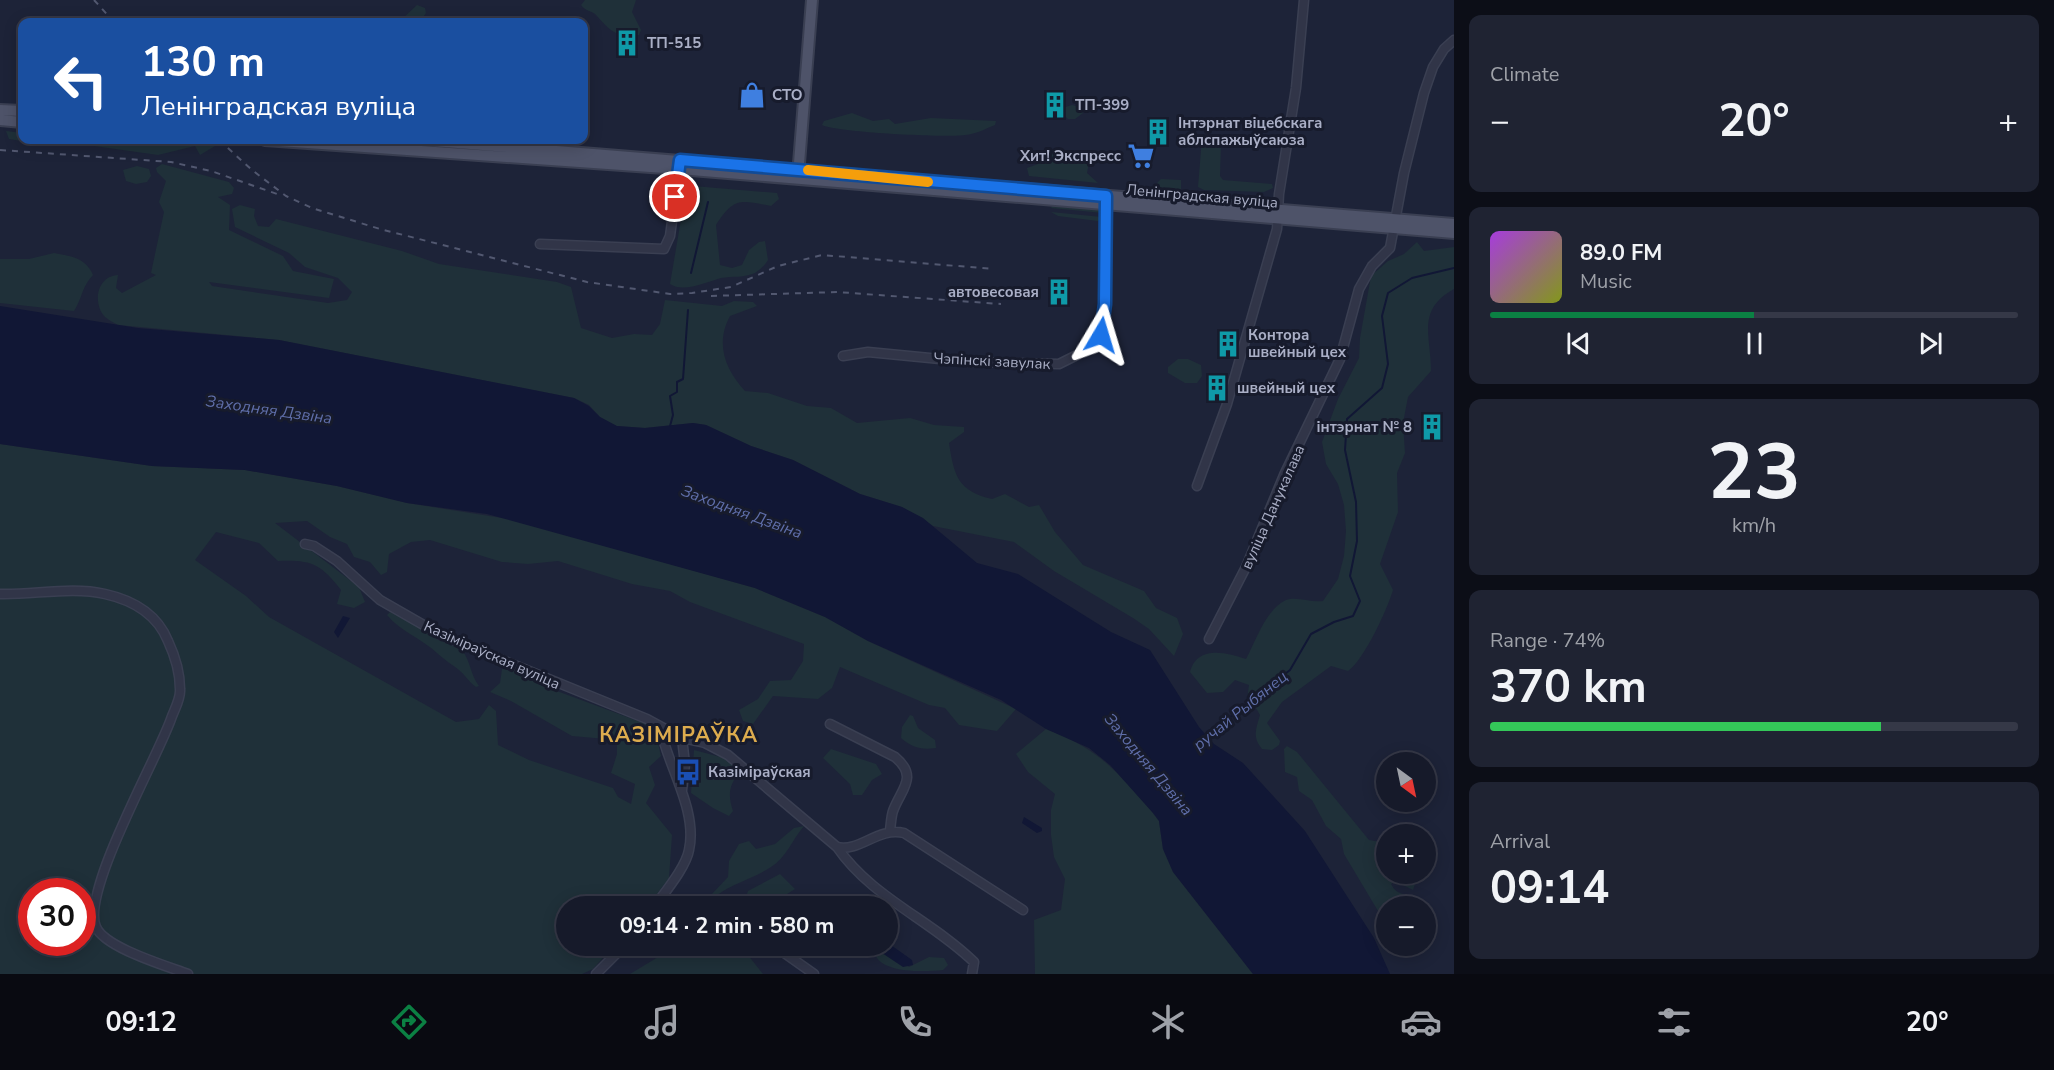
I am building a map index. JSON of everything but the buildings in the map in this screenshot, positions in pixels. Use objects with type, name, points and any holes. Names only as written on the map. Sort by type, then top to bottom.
[{"type":"main road","points":[[798,174],[812,0]]},
{"type":"main road","points":[[0,110],[18,111]]},
{"type":"main road","points":[[0,120],[18,122]]},
{"type":"main road","name":"Ленінградская вуліца","points":[[349,144],[537,154],[1394,223],[1454,224]]},
{"type":"main road","name":"Ленінградская вуліца","points":[[454,144],[537,154]]},
{"type":"main road","name":"Ленінградская вуліца","points":[[1394,223],[1454,233]]},
{"type":"street","points":[[1197,486],[1239,366],[1277,229],[1296,88],[1304,0]]},
{"type":"street","name":"вуліца Данукалава","points":[[1209,639],[1246,567],[1284,475],[1340,359],[1359,289],[1372,266],[1390,248],[1424,93],[1433,67],[1444,49],[1454,40]]},
{"type":"street","points":[[540,244],[664,249],[670,236],[680,165]]},
{"type":"street","name":"Чэпінскі завулак","points":[[843,356],[868,352],[971,362],[1059,364],[1085,351],[1101,335],[1105,304],[1106,200]]},
{"type":"street","name":"Казіміраўская вуліца","points":[[305,544],[314,546],[337,561],[380,600],[441,635],[646,718],[660,728],[682,738],[705,743],[728,755],[837,846],[849,865],[897,905],[962,951],[974,962],[972,974]]},
{"type":"street","points":[[0,594],[104,594],[135,605],[151,614],[166,636],[177,661],[181,691],[163,743],[108,861],[93,906],[95,925],[100,934],[130,951],[188,974]]},
{"type":"street","points":[[830,724],[895,757],[904,765],[908,774],[907,784],[892,813],[890,830]]},
{"type":"street","points":[[660,728],[665,753],[682,790],[689,828],[689,851],[661,896]]},
{"type":"street","points":[[682,738],[685,764],[682,790]]},
{"type":"street","points":[[837,846],[847,849],[890,830],[904,833],[1023,910]]},
{"type":"street","points":[[596,974],[614,956]]},
{"type":"street","points":[[788,956],[814,974]]},
{"type":"shaded area","points":[[585,0],[636,0],[632,12],[641,30],[639,35],[625,36],[615,32],[581,5]]},
{"type":"shaded area","points":[[417,5],[425,8],[426,13],[422,18],[403,18]]},
{"type":"shaded area","points":[[1072,105],[1079,107],[1083,113],[1075,119],[1068,119],[1061,112],[1062,108]]},
{"type":"shaded area","points":[[852,113],[873,121],[889,119],[895,124],[931,118],[996,121],[995,125],[977,132],[954,136],[867,132],[822,125],[824,121]]},
{"type":"shaded area","points":[[6,131],[18,132],[18,140],[9,139]]},
{"type":"shaded area","points":[[1211,135],[1218,137],[1221,143],[1220,176],[1223,180],[1272,184],[1273,188],[1264,192],[1204,190],[1198,187],[1202,138]]},
{"type":"shaded area","points":[[40,144],[80,144],[53,146]]},
{"type":"shaded area","points":[[80,144],[208,144],[215,146],[200,155],[195,146],[158,155]]},
{"type":"shaded area","points":[[1048,152],[1086,154],[1090,158],[1087,173],[1098,183],[1029,176],[1027,168],[1038,164],[1042,154]]},
{"type":"shaded area","points":[[162,164],[229,182],[234,188],[232,194],[218,197],[230,205],[229,230],[283,256],[293,271],[334,279],[329,298],[209,282],[212,286],[328,303],[347,300],[352,292],[338,278],[305,267],[289,253],[235,227],[232,209],[240,205],[255,209],[254,216],[258,226],[269,227],[276,219],[402,251],[439,264],[557,282],[571,287],[581,328],[612,338],[634,334],[652,335],[660,324],[665,300],[722,306],[734,301],[753,302],[757,306],[730,316],[723,336],[724,356],[732,374],[745,391],[768,393],[807,406],[831,408],[857,423],[910,418],[934,425],[964,427],[964,432],[949,443],[953,465],[965,486],[972,492],[992,499],[1005,494],[1029,507],[1039,505],[1055,532],[1083,565],[1144,591],[1156,608],[1177,618],[1183,634],[1174,656],[1149,629],[1054,571],[1014,542],[933,526],[902,507],[860,494],[793,460],[751,446],[706,425],[693,423],[645,428],[616,426],[600,417],[589,405],[574,398],[279,340],[118,325],[105,317],[101,311],[99,291],[105,280],[118,275],[116,288],[122,293],[156,275],[151,273],[164,212],[159,202],[166,181],[156,168]]},
{"type":"shaded area","points":[[137,166],[149,169],[151,176],[147,182],[136,184],[126,181],[123,170]]},
{"type":"shaded area","points":[[1161,179],[1181,180],[1181,189],[1159,188],[1157,183]]},
{"type":"shaded area","points":[[693,186],[777,193],[779,199],[771,206],[752,202],[733,205],[716,225],[720,265],[732,268],[742,265],[749,250],[759,242],[765,241],[768,260],[764,266],[747,276],[721,278],[688,287],[670,284],[685,196],[688,189]]},
{"type":"shaded area","points":[[1053,205],[1100,209],[1103,213],[1051,208]]},
{"type":"shaded area","points":[[1051,212],[1102,217],[1098,221],[1058,216]]},
{"type":"shaded area","points":[[1417,242],[1424,251],[1454,247],[1454,289],[1442,297],[1430,315],[1428,335],[1431,371],[1408,397],[1403,423],[1405,453],[1397,473],[1398,512],[1380,564],[1393,590],[1386,610],[1361,657],[1348,671],[1331,666],[1282,702],[1267,723],[1280,741],[1279,745],[1272,750],[1262,749],[1256,737],[1260,715],[1256,708],[1246,706],[1249,685],[1235,680],[1223,692],[1207,693],[1190,672],[1194,663],[1206,654],[1230,654],[1246,659],[1267,618],[1279,604],[1290,599],[1323,601],[1338,579],[1344,556],[1346,531],[1344,505],[1338,484],[1326,464],[1322,442],[1338,399],[1359,358],[1360,338],[1371,276],[1388,261],[1404,254]]},
{"type":"shaded area","points":[[54,253],[82,261],[93,275],[86,284],[74,311],[0,303],[0,259],[29,259]]},
{"type":"shaded area","points":[[1178,359],[1188,359],[1201,365],[1202,376],[1197,383],[1185,383],[1168,373],[1168,367]]},
{"type":"shaded area","points":[[0,444],[152,466],[245,470],[337,486],[407,503],[515,520],[755,588],[825,617],[868,641],[1016,709],[997,731],[959,725],[945,708],[929,705],[840,667],[832,688],[818,699],[773,696],[753,724],[743,721],[739,710],[758,699],[770,681],[791,680],[803,661],[804,644],[690,602],[670,591],[632,584],[558,561],[528,564],[502,562],[430,540],[411,542],[389,554],[387,572],[381,575],[370,562],[354,557],[347,544],[330,537],[307,521],[275,523],[359,587],[365,602],[354,608],[337,604],[341,590],[327,574],[314,565],[299,561],[278,561],[259,543],[216,532],[195,560],[246,596],[269,617],[456,722],[479,719],[489,705],[496,711],[498,745],[529,760],[613,788],[618,797],[631,804],[635,784],[611,773],[617,754],[617,740],[572,736],[511,701],[490,692],[500,683],[502,669],[516,670],[538,684],[646,724],[656,735],[661,756],[649,767],[655,785],[646,803],[672,835],[669,878],[656,896],[556,896],[556,956],[604,956],[593,969],[582,974],[0,974]]},
{"type":"shaded area","points":[[390,612],[462,650],[479,686],[476,687],[431,648],[398,626],[387,615]]},
{"type":"shaded area","points":[[910,715],[913,716],[918,728],[935,740],[936,748],[917,748],[901,738],[902,727]]},
{"type":"shaded area","points":[[1046,729],[1080,744],[1106,763],[1153,813],[1159,821],[1163,849],[1173,872],[1253,974],[1035,974],[1034,920],[1061,910],[1065,879],[1054,857],[1051,835],[1051,810],[1055,794],[1028,772],[1016,754]]},
{"type":"shaded area","points":[[1287,746],[1297,752],[1369,840],[1376,841],[1376,884],[1391,884],[1398,892],[1407,896],[1376,896],[1376,908],[1344,854],[1341,839],[1326,826],[1312,800],[1299,791],[1297,777],[1285,772],[1284,749]]},
{"type":"shaded area","points":[[831,749],[876,764],[882,774],[872,780],[862,795],[853,795],[850,784],[823,758]]},
{"type":"shaded area","points":[[694,750],[728,759],[741,772],[731,786],[730,800],[733,811],[729,816],[691,793]]},
{"type":"shaded area","points":[[804,826],[776,863],[716,896],[711,895],[728,877],[729,861],[739,844],[749,841],[756,849],[775,844],[794,828]]},
{"type":"shaded area","points":[[780,874],[795,889],[784,896],[746,896],[748,891]]},
{"type":"shaded area","points":[[1401,884],[1415,884],[1413,890]]},
{"type":"shaded area","points":[[660,956],[749,956],[763,974],[630,974]]},
{"type":"shaded area","points":[[891,956],[909,967],[929,957],[944,958],[948,965],[943,970],[934,971],[901,970],[882,963],[876,957]]},
{"type":"water","name":"Заходняя Дзвіна","points":[[0,306],[138,328],[279,340],[574,398],[617,426],[645,428],[693,423],[706,425],[751,446],[793,460],[860,494],[902,507],[923,518],[977,563],[1018,574],[1111,632],[1150,650],[1199,727],[1214,744],[1243,763],[1305,831],[1374,938],[1376,956],[1382,956],[1390,974],[1253,974],[1173,872],[1163,849],[1159,821],[1110,765],[1089,748],[1046,729],[1001,700],[868,641],[825,617],[755,588],[487,514],[407,503],[337,486],[245,470],[152,466],[0,444]]},
{"type":"water","points":[[343,616],[350,618],[338,638],[334,632]]},
{"type":"water","points":[[1024,817],[1042,828],[1042,831],[1037,833],[1022,823]]},
{"type":"water","points":[[898,950],[912,960],[913,965],[903,967],[886,956],[898,956]]},
{"type":"waterway","points":[[691,273],[708,202]]},
{"type":"waterway","name":"ручай Рыбянец","points":[[1206,736],[1290,670],[1311,634],[1334,622],[1353,616],[1360,601],[1350,576],[1357,541],[1356,502],[1345,450],[1347,419],[1382,388],[1388,364],[1382,316],[1388,293],[1412,278],[1454,268]]},
{"type":"waterway","points":[[670,426],[673,415],[670,396],[677,392],[677,382],[683,379],[688,310]]},
{"type":"railway","points":[[94,0],[110,18]]},
{"type":"railway","points":[[223,144],[286,196],[312,208],[380,229],[587,282],[670,294],[692,293],[731,287],[778,266],[822,255],[994,269]]},
{"type":"railway","points":[[0,150],[171,162],[211,171],[280,195]]},
{"type":"railway","points":[[711,296],[837,292],[1001,304]]},
{"type":"slow traffic","points":[[808,170],[928,182]]},
{"type":"place","name":"ТП-515","points":[[627,43]]},
{"type":"place","name":"СТО","points":[[752,95]]},
{"type":"place","name":"ТП-399","points":[[1055,105]]},
{"type":"place","name":"Інтэрнат віцебскага аблспажыўсаюза","points":[[1158,132]]},
{"type":"place","name":"Хит! Экспресс","points":[[1141,156]]},
{"type":"place","name":"автовесовая","points":[[1059,292]]},
{"type":"place","name":"Контора швейный цех","points":[[1228,344]]},
{"type":"place","name":"швейный цех","points":[[1217,388]]},
{"type":"place","name":"інтэрнат № 8","points":[[1432,427]]},
{"type":"place","name":"Казіміраўская","points":[[688,772]]},
{"type":"district","name":"КАЗІМІРАЎКА","points":[[679,735]]},
{"type":"route","points":[[675,197],[680,160],[1106,196],[1105,304],[1101,335]]}]
